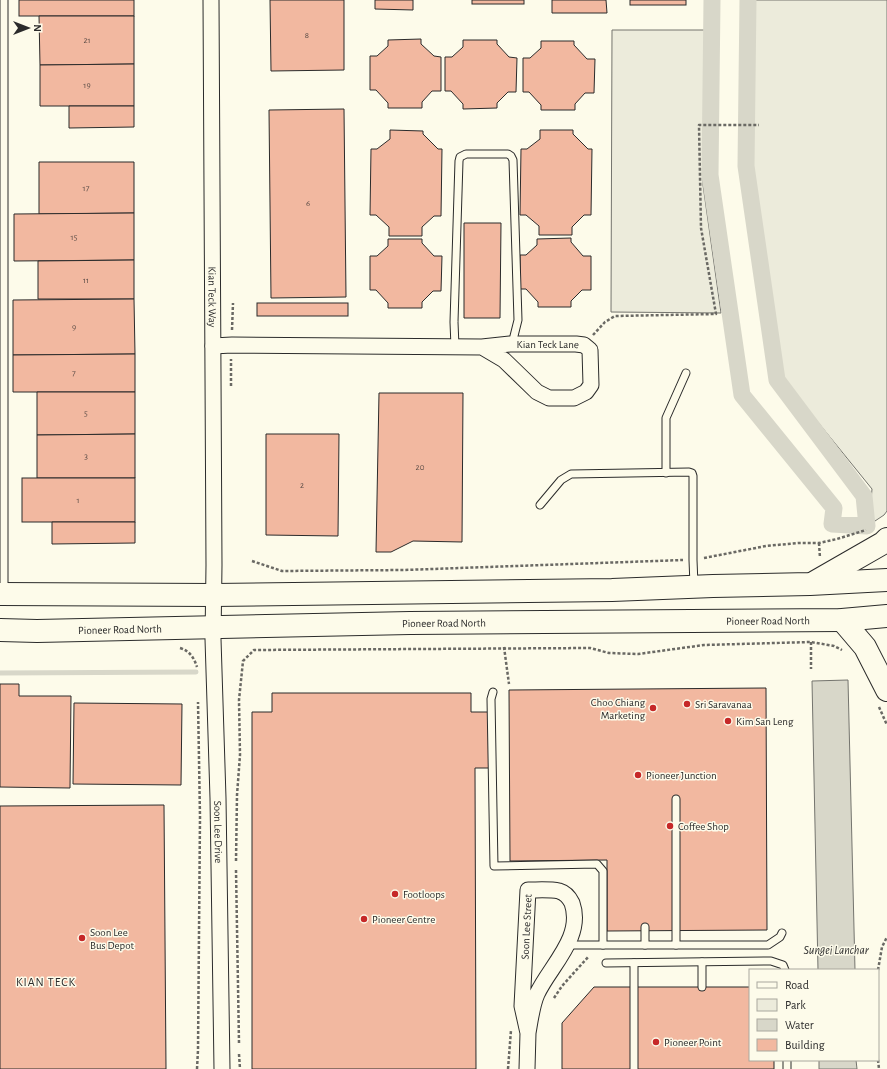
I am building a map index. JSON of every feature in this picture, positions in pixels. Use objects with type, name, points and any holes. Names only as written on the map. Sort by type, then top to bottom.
[{"type":"main road","points":[[810,584],[878,546],[878,534]]},
{"type":"main road","points":[[2,594],[214,595],[612,590],[887,580]]},
{"type":"main road","name":"Pioneer Road North","points":[[0,630],[37,631],[176,627],[213,628],[410,623],[842,620],[887,616]]},
{"type":"main road","points":[[842,620],[865,647],[883,698]]},
{"type":"street","name":"Kian Teck Way","points":[[211,0],[214,595]]},
{"type":"street","name":"Kian Teck Lane","points":[[213,346],[232,344],[482,347],[512,344],[576,344],[584,345],[590,350],[591,385],[586,392],[574,398],[549,398],[537,392],[504,360],[482,347]]},
{"type":"street","name":"Soon Lee Drive","points":[[214,595],[213,628],[218,798],[222,1069]]},
{"type":"street","name":"Soon Lee Street","points":[[528,1033],[522,1006],[528,890],[559,891],[566,894],[570,899],[574,911],[572,931],[568,945],[536,995],[528,1033],[528,1069]]},
{"type":"lane","points":[[2,594],[4,0]]},
{"type":"lane","points":[[455,347],[454,322],[459,161],[460,157],[466,154],[508,154],[513,160],[518,320],[512,344]]},
{"type":"lane","points":[[666,473],[666,418],[686,373]]},
{"type":"lane","points":[[540,505],[561,480],[571,474],[692,473],[692,560],[694,587]]},
{"type":"lane","points":[[493,692],[491,699],[494,866],[597,864],[603,871],[603,945]]},
{"type":"lane","points":[[676,799],[676,945]]},
{"type":"lane","points":[[645,927],[645,945]]},
{"type":"lane","points":[[568,945],[768,945],[780,937],[782,932]]},
{"type":"lane","points":[[606,963],[772,961],[783,965],[785,969]]},
{"type":"lane","points":[[702,962],[702,987]]},
{"type":"lane","points":[[634,963],[634,1069]]},
{"type":"path","points":[[584,345],[605,322],[615,316],[716,314],[700,228],[700,125],[759,126]]},
{"type":"path","points":[[252,562],[282,571],[298,571],[412,570],[692,560],[766,546],[819,543],[837,539],[878,534]]},
{"type":"path","points":[[811,642],[811,669]]},
{"type":"path","points":[[240,1069],[236,864],[236,810],[240,756],[239,700],[243,661],[254,650],[504,647],[590,648],[609,653],[638,654],[704,645],[811,642],[834,646],[844,652]]},
{"type":"path","points":[[178,647],[186,650],[193,657],[198,670]]},
{"type":"path","points":[[504,647],[509,684]]},
{"type":"path","points":[[196,1069],[198,1050],[200,825],[198,697]]},
{"type":"path","points":[[883,698],[887,725]]},
{"type":"path","points":[[878,969],[882,946],[887,937]]},
{"type":"green space","points":[[754,0],[887,0],[887,511],[884,515],[869,525],[872,489],[783,379],[752,159]]},
{"type":"green space","points":[[612,30],[705,30],[703,185],[721,313],[611,312]]},
{"type":"water","name":"Sungei Lanchar","points":[[848,680],[855,969],[818,969],[812,681]]},
{"type":"water","points":[[819,1061],[856,1061],[857,1069],[819,1069]]},
{"type":"building","points":[[19,0],[134,0],[134,16],[19,16]]},
{"type":"building","points":[[270,0],[344,0],[344,70],[271,71]]},
{"type":"building","points":[[375,0],[413,0],[413,10],[375,9]]},
{"type":"building","points":[[472,0],[524,0],[524,4],[472,4]]},
{"type":"building","points":[[552,0],[606,0],[607,13],[552,13]]},
{"type":"building","points":[[630,0],[686,0],[686,5],[630,5]]},
{"type":"building","points":[[39,16],[134,16],[134,64],[40,65]]},
{"type":"building","points":[[421,39],[421,44],[434,56],[441,57],[441,91],[432,91],[422,102],[422,108],[388,108],[388,103],[376,90],[370,90],[370,56],[377,56],[388,46],[388,40]]},
{"type":"building","points":[[463,40],[497,40],[497,44],[509,57],[517,58],[516,92],[508,92],[497,103],[497,108],[463,109],[463,104],[451,91],[445,91],[445,57],[452,57],[463,47]]},
{"type":"building","points":[[541,41],[574,41],[574,45],[587,59],[595,59],[594,93],[585,93],[575,104],[575,110],[541,110],[541,105],[529,92],[523,92],[523,58],[530,58],[541,48]]},
{"type":"building","points":[[134,64],[134,106],[40,106],[40,65]]},
{"type":"building","points":[[69,106],[134,106],[134,127],[69,128]]},
{"type":"building","points":[[344,109],[346,297],[271,298],[269,110]]},
{"type":"building","points":[[390,130],[423,131],[423,134],[438,149],[442,149],[441,216],[434,216],[422,227],[422,236],[389,236],[389,227],[376,215],[370,215],[371,149],[377,149],[390,139]]},
{"type":"building","points":[[540,130],[573,130],[573,134],[588,149],[592,149],[591,215],[584,215],[572,227],[572,235],[539,235],[539,226],[526,215],[520,215],[521,149],[527,149],[540,139]]},
{"type":"building","points":[[39,162],[134,162],[134,213],[39,214]]},
{"type":"building","points":[[134,213],[134,260],[14,261],[14,214]]},
{"type":"building","points":[[464,223],[501,223],[500,318],[464,318]]},
{"type":"building","points":[[571,238],[571,242],[583,256],[591,256],[591,290],[582,290],[571,301],[571,307],[538,307],[538,302],[526,289],[520,289],[520,255],[526,255],[537,245],[537,239]]},
{"type":"building","points":[[388,239],[422,239],[422,243],[434,256],[442,256],[441,291],[433,291],[422,302],[422,308],[388,308],[388,303],[376,290],[370,290],[370,256],[377,256],[388,246]]},
{"type":"building","points":[[134,260],[134,299],[38,299],[38,261]]},
{"type":"building","points":[[134,299],[135,354],[13,355],[13,300]]},
{"type":"building","points":[[257,303],[348,303],[348,316],[257,316]]},
{"type":"building","points":[[135,354],[135,392],[13,392],[13,355]]},
{"type":"building","points":[[37,392],[135,392],[135,434],[37,435]]},
{"type":"building","points":[[379,393],[463,393],[462,542],[413,541],[391,552],[376,552]]},
{"type":"building","points":[[135,434],[135,478],[37,478],[37,435]]},
{"type":"building","points":[[266,434],[339,434],[338,536],[266,535]]},
{"type":"building","points":[[22,478],[135,478],[135,522],[22,522]]},
{"type":"building","points":[[52,522],[135,522],[135,543],[52,544]]},
{"type":"building","points":[[0,684],[19,684],[19,696],[71,696],[70,788],[0,787]]},
{"type":"building","name":"Pioneer Junction","points":[[766,688],[767,930],[607,931],[607,860],[510,861],[509,690]]},
{"type":"building","name":"Pioneer Centre","points":[[272,693],[471,693],[471,712],[489,712],[490,768],[475,768],[476,1069],[252,1069],[252,712],[272,712]]},
{"type":"building","points":[[74,703],[182,704],[181,785],[73,784]]},
{"type":"building","name":"Soon Lee Bus Depot","points":[[164,805],[166,1069],[0,1069],[0,806]]},
{"type":"building","name":"Pioneer Point","points":[[594,987],[749,987],[749,1061],[774,1061],[774,1069],[562,1069],[562,1023]]},
{"type":"waterway","points":[[712,0],[710,175],[742,395],[834,508],[832,524],[867,526],[864,496],[777,380],[746,166],[748,0]]},
{"type":"waterway","points":[[0,673],[196,672]]},
{"type":"place","name":"Sri Saravanaa","points":[[687,704]]},
{"type":"place","name":"Choo Chiang Marketing","points":[[653,708]]},
{"type":"place","name":"Kim San Leng","points":[[728,721]]},
{"type":"place","name":"Pioneer Junction","points":[[638,775]]},
{"type":"place","name":"Coffee Shop","points":[[670,826]]},
{"type":"place","name":"Footloops","points":[[395,894]]},
{"type":"place","name":"Pioneer Centre","points":[[364,919]]},
{"type":"place","name":"Soon Lee Bus Depot","points":[[82,938]]},
{"type":"place","name":"Pioneer Point","points":[[656,1042]]},
{"type":"district","name":"KIAN TECK","points":[[46,982]]}]
